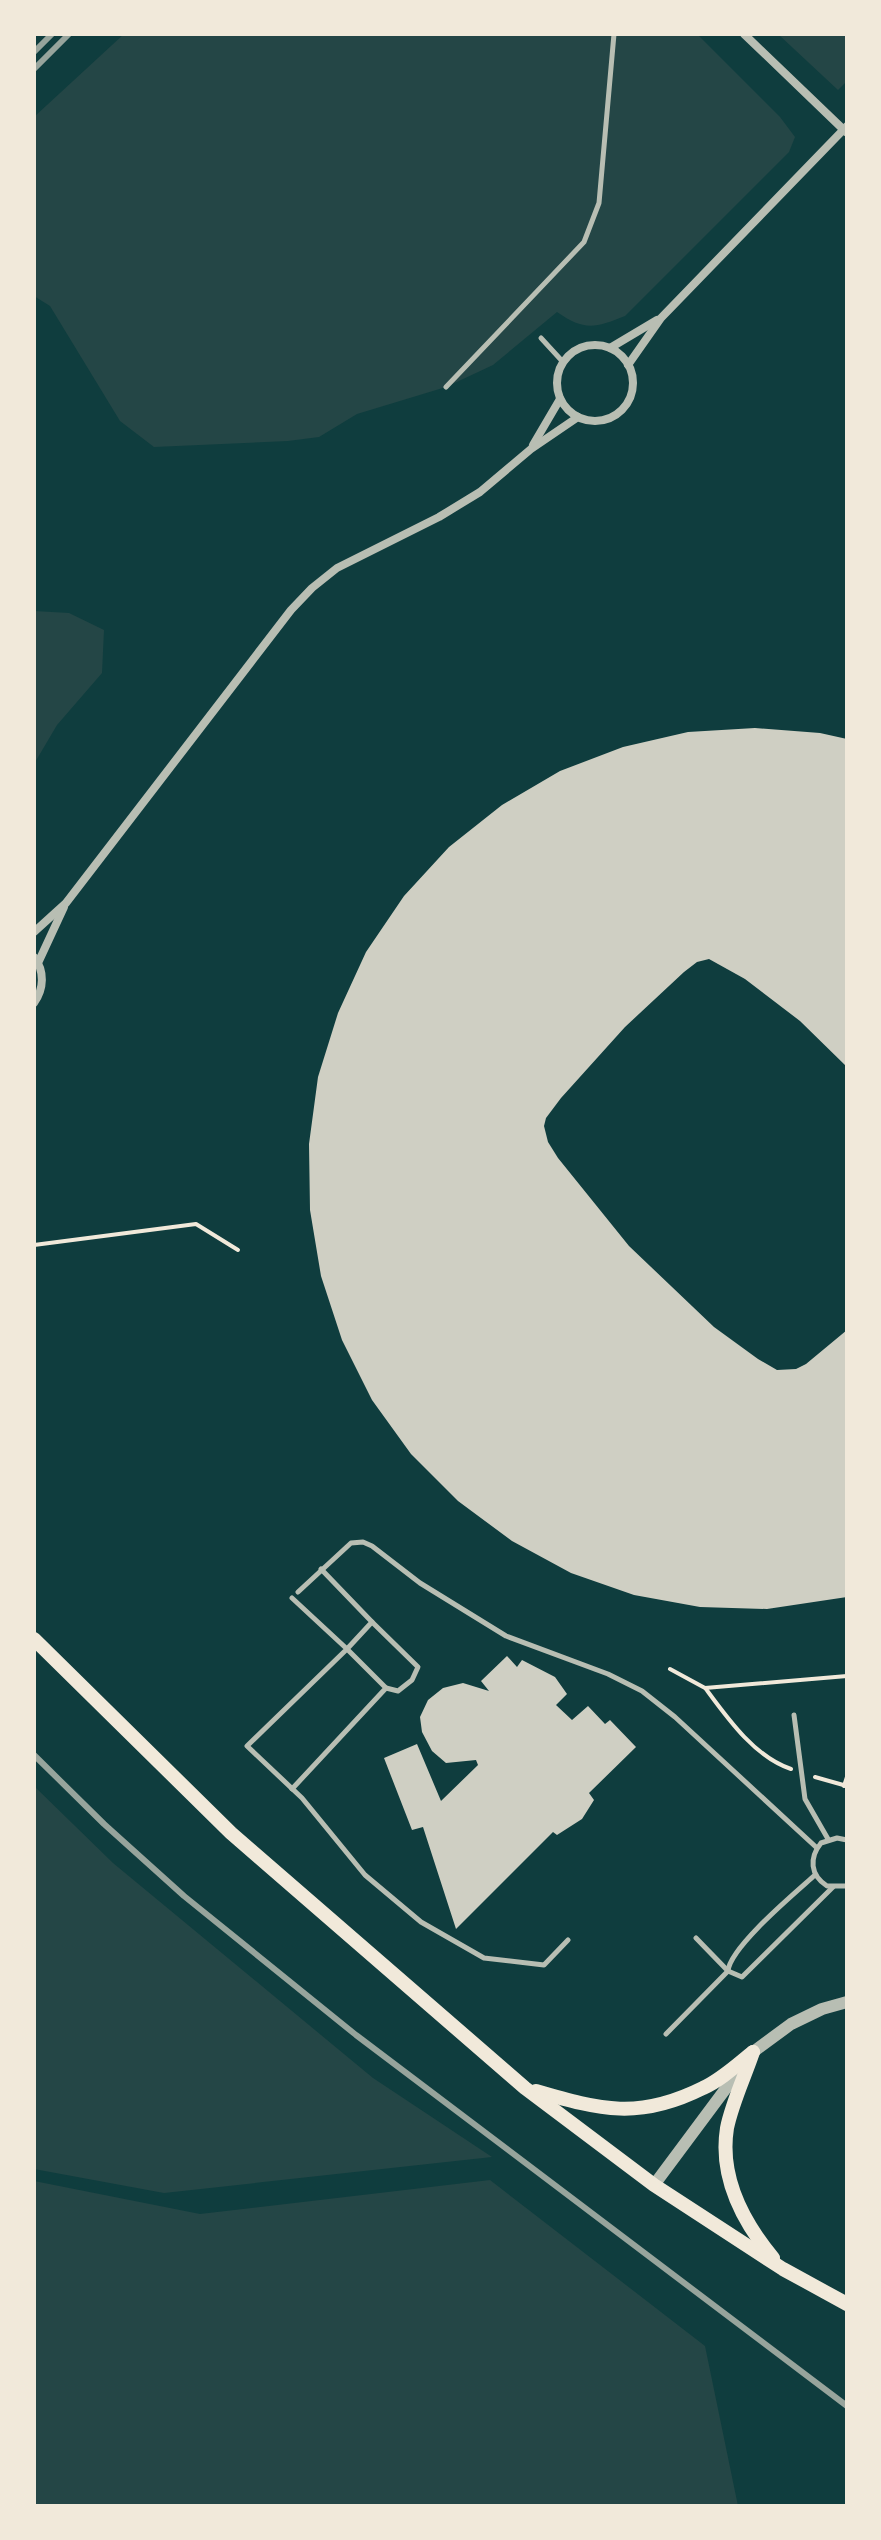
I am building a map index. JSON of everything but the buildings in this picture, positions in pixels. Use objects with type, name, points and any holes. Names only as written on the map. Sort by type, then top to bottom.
[{"type":"main road","points":[[34,1639],[231,1833],[525,2088],[654,2185],[783,2269],[847,2304]]},
{"type":"main road","points":[[525,2088],[592,2107],[622,2110],[650,2108],[706,2087],[753,2052]]},
{"type":"main road","points":[[753,2052],[727,2128],[726,2159],[731,2186],[742,2215],[783,2269]]},
{"type":"street","points":[[628,365],[661,318],[846,129],[744,34]]},
{"type":"street","points":[[610,348],[661,318]]},
{"type":"street","points":[[584,346],[610,348],[628,365],[633,387],[623,408],[607,419],[588,421],[567,410],[557,386],[563,362],[572,352],[584,346]]},
{"type":"street","points":[[531,449],[560,399]]},
{"type":"street","points":[[34,1003],[42,985],[36,960],[66,903],[283,621],[312,588],[337,568],[439,517],[480,492],[531,449],[578,417]]},
{"type":"street","points":[[34,932],[66,903]]},
{"type":"street","points":[[654,2185],[753,2052],[791,2024],[822,2009],[847,2002]]},
{"type":"lane","points":[[446,387],[584,242],[599,203],[614,34]]},
{"type":"lane","points":[[541,338],[563,362]]},
{"type":"lane","points":[[298,1592],[351,1543],[363,1542],[453,1605],[506,1636],[626,1681],[663,1706],[817,1848]]},
{"type":"lane","points":[[292,1598],[386,1688],[398,1691],[412,1680],[418,1667],[321,1569]]},
{"type":"lane","points":[[372,1622],[247,1746],[292,1789],[365,1875],[421,1922],[484,1958],[544,1965],[568,1940]]},
{"type":"lane","points":[[292,1789],[386,1688]]},
{"type":"lane","points":[[794,1715],[805,1799],[828,1839]]},
{"type":"lane","points":[[847,1840],[828,1839],[817,1848],[813,1858],[815,1875],[820,1882],[833,1887],[847,1886]]},
{"type":"lane","points":[[666,2034],[728,1971],[729,1960],[761,1925],[815,1875]]},
{"type":"lane","points":[[696,1938],[728,1971],[742,1977],[833,1887]]},
{"type":"path","points":[[34,1245],[196,1224],[238,1250]]},
{"type":"path","points":[[670,1669],[705,1688],[730,1721],[774,1763]]},
{"type":"path","points":[[705,1688],[847,1676]]},
{"type":"path","points":[[844,1786],[847,1777]]},
{"type":"shaded area","points":[[124,34],[697,34],[780,117],[795,137],[789,152],[625,316],[590,326],[557,312],[493,365],[446,387],[357,414],[319,437],[154,447],[120,421],[50,306],[34,296],[34,117]]},
{"type":"shaded area","points":[[778,34],[847,34],[847,81],[838,90]]},
{"type":"shaded area","points":[[34,611],[69,613],[104,630],[102,673],[57,725],[34,764]]},
{"type":"shaded area","points":[[34,1786],[113,1863],[373,2078],[492,2157],[164,2193],[34,2169]]},
{"type":"shaded area","points":[[490,2180],[705,2346],[738,2506],[34,2506],[34,2181],[200,2214]]},
{"type":"railway","points":[[34,52],[52,34]]},
{"type":"railway","points":[[34,69],[69,34]]},
{"type":"railway","points":[[34,1755],[184,1896],[356,2035],[847,2406]]}]
